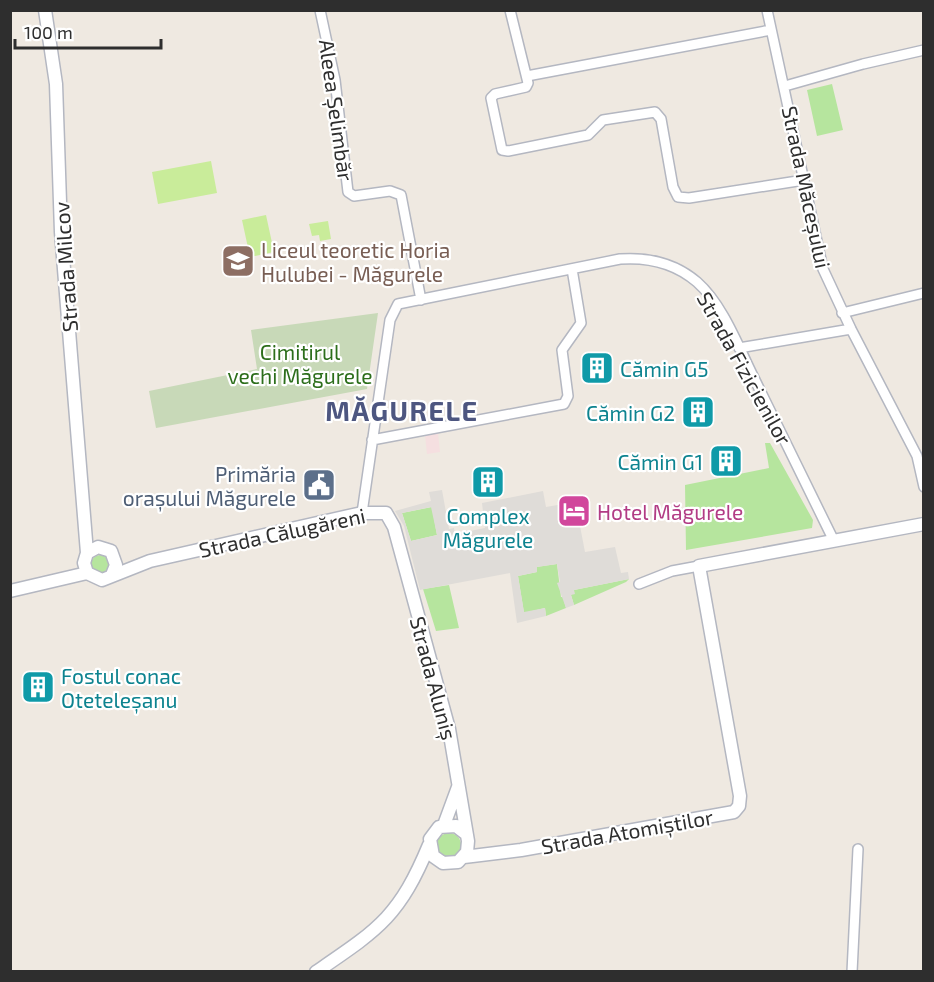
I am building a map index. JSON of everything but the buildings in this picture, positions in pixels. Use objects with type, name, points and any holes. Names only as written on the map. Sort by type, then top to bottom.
[{"type":"main road","name":"Strada Milcov","points":[[45,10],[56,84],[63,262],[87,553]]},
{"type":"main road","name":"Strada Călugăreni","points":[[112,575],[150,561],[378,511],[389,516],[407,573]]},
{"type":"main road","points":[[699,566],[924,524]]},
{"type":"main road","name":"Strada Milcov","points":[[86,525],[101,547]]},
{"type":"main road","points":[[10,591],[87,573],[102,580],[112,575],[116,565],[114,555],[101,547],[87,553],[84,563],[87,573]]},
{"type":"main road","name":"Strada Călugăreni","points":[[114,555],[135,561],[150,561]]},
{"type":"main road","name":"Strada Atomiștilor","points":[[466,845],[485,855],[730,813],[737,809],[740,796],[699,566]]},
{"type":"main road","name":"Strada Aluniș","points":[[407,573],[449,729],[459,783],[466,845]]},
{"type":"main road","points":[[444,825],[459,783]]},
{"type":"main road","points":[[316,972],[375,930],[397,907],[414,880],[435,830],[444,825],[456,826],[466,845],[458,862],[431,869],[414,880]]},
{"type":"main road","points":[[429,845],[433,856],[447,864]]},
{"type":"street","name":"Aleea Șelimbăr","points":[[321,10],[335,80],[348,192],[354,196],[390,191],[401,195],[421,300]]},
{"type":"street","points":[[510,10],[527,76],[526,87],[495,94],[491,98],[500,146],[504,151],[584,136],[603,120],[655,112],[662,119],[673,187],[678,197],[689,198],[804,180]]},
{"type":"street","name":"Strada Măceșului","points":[[767,10],[785,86],[817,249],[843,313],[916,456],[924,487]]},
{"type":"street","points":[[527,76],[771,30]]},
{"type":"street","points":[[785,86],[863,64],[924,51]]},
{"type":"street","name":"Strada Fizicienilor","points":[[362,513],[391,314],[398,304],[633,258],[678,268],[699,283],[711,298],[740,348],[834,541]]},
{"type":"street","points":[[372,440],[564,404],[568,396],[562,350],[581,323],[572,269]]},
{"type":"street","points":[[843,313],[924,293]]},
{"type":"street","points":[[740,348],[851,329]]},
{"type":"street","points":[[639,584],[672,571],[699,566]]},
{"type":"street","points":[[852,972],[858,849]]},
{"type":"shaded area","points":[[438,433],[440,452],[427,454],[425,435]]},
{"type":"shaded area","points":[[442,490],[449,529],[454,528],[455,534],[485,528],[482,503],[543,491],[546,507],[569,503],[575,526],[580,526],[585,552],[615,547],[621,573],[628,572],[629,579],[574,590],[575,594],[571,595],[574,605],[566,608],[557,583],[560,582],[557,564],[537,567],[537,572],[518,576],[524,612],[545,608],[546,616],[517,623],[510,573],[420,590],[404,526],[395,511],[431,501],[429,492]],"holes":[[[431,507],[437,535],[411,541],[402,513]]]},
{"type":"green space","points":[[832,84],[843,130],[817,136],[807,90]]},
{"type":"green space","points":[[211,161],[217,193],[158,204],[152,172]]},
{"type":"green space","points":[[266,215],[274,252],[250,257],[242,220]]},
{"type":"green space","points":[[328,221],[331,239],[320,241],[319,235],[312,236],[309,224]]},
{"type":"green space","name":"Cimitirul vechi Măgurele","points":[[378,313],[367,389],[156,428],[149,391],[257,369],[251,330]]},
{"type":"green space","points":[[765,443],[770,443],[813,520],[812,528],[686,550],[685,485],[769,468]]},
{"type":"green space","points":[[432,507],[437,535],[411,541],[402,513]]},
{"type":"green space","points":[[100,555],[106,558],[109,564],[106,570],[100,573],[94,570],[91,564],[94,558]]},
{"type":"green space","points":[[557,564],[561,597],[563,597],[566,608],[546,616],[545,608],[524,613],[518,576],[537,572],[536,567]]},
{"type":"green space","points":[[629,579],[574,605],[571,595],[574,590]]},
{"type":"green space","points":[[449,585],[459,628],[436,631],[423,589]]},
{"type":"green space","points":[[449,833],[457,837],[461,845],[457,853],[449,857],[441,853],[437,845],[441,837]]},
{"type":"place","name":"Liceul teoretic Horia Hulubei - Măgurele","points":[[238,261]]},
{"type":"place","name":"Cămin G5","points":[[597,368]]},
{"type":"place","name":"Cămin G2","points":[[698,412]]},
{"type":"place","name":"Cămin G1","points":[[726,461]]},
{"type":"place","name":"Complex Măgurele","points":[[488,482]]},
{"type":"place","name":"Primăria orașului Măgurele","points":[[319,485]]},
{"type":"place","name":"Hotel Măgurele","points":[[574,511]]},
{"type":"place","name":"Fostul conac Oteteleșanu","points":[[38,687]]},
{"type":"district","name":"MĂGURELE","points":[[402,410]]}]
